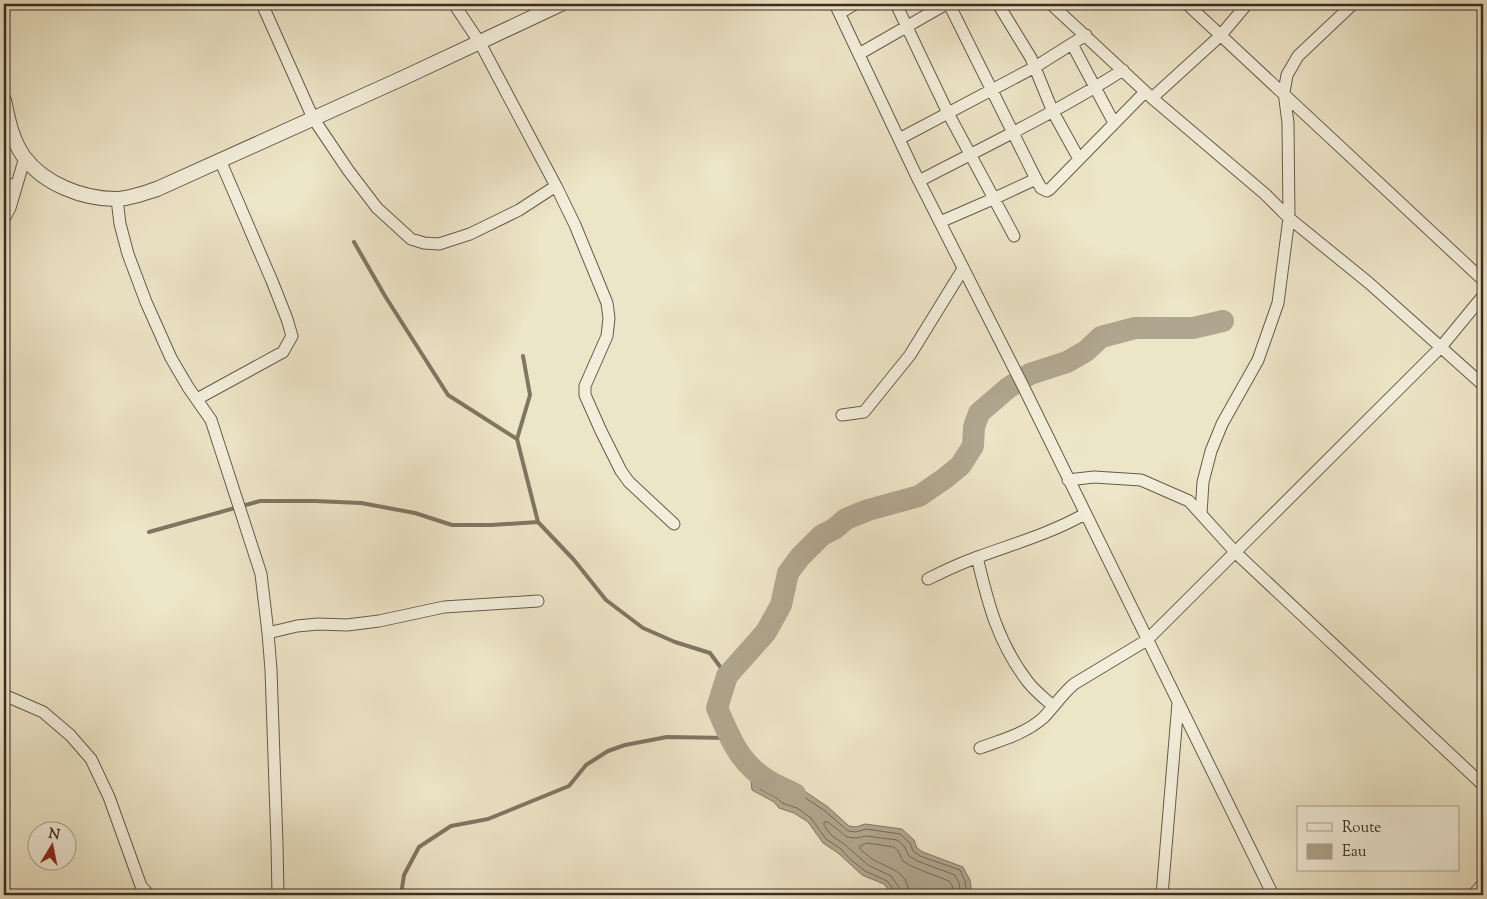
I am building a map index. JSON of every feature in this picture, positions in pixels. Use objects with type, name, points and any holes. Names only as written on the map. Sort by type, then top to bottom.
[{"type":"street","points":[[262,4],[313,118],[348,170],[377,208],[411,239],[424,243],[439,244],[470,234],[519,210],[556,186]]},
{"type":"street","points":[[454,4],[480,43],[556,186],[575,225],[607,303],[609,318],[607,336],[585,386],[585,395],[621,471],[629,482],[674,524]]},
{"type":"street","points":[[4,100],[11,131],[25,157],[44,176],[63,188],[94,197],[117,199],[156,189],[480,43],[561,4]]},
{"type":"street","points":[[854,4],[837,8],[919,181],[1023,386],[1273,895]]},
{"type":"street","points":[[896,4],[948,113],[1014,236]]},
{"type":"street","points":[[859,54],[948,4],[1036,179],[1042,188],[1048,191],[1114,123],[1220,36],[1247,4]]},
{"type":"street","points":[[998,4],[1034,67],[1053,112],[1078,159]]},
{"type":"street","points":[[1052,4],[1149,95],[1265,194],[1289,218],[1369,283],[1483,385]]},
{"type":"street","points":[[1187,4],[1220,36],[1284,92],[1483,280]]},
{"type":"street","points":[[1201,514],[1203,482],[1211,451],[1222,424],[1258,360],[1278,302],[1289,218],[1288,123],[1284,92],[1287,75],[1298,56],[1353,4]]},
{"type":"street","points":[[900,139],[1034,67],[1086,35]]},
{"type":"street","points":[[1072,44],[1114,123]]},
{"type":"street","points":[[919,181],[1013,134],[1123,70]]},
{"type":"street","points":[[4,219],[10,208],[25,157]]},
{"type":"street","points":[[197,399],[283,352],[292,336],[272,281],[220,160]]},
{"type":"street","points":[[940,222],[1036,179]]},
{"type":"street","points":[[4,188],[17,183]]},
{"type":"street","points":[[117,199],[120,224],[128,254],[146,302],[171,358],[211,420],[258,566],[265,601],[268,634],[278,895]]},
{"type":"street","points":[[842,415],[864,412],[920,341],[963,269]]},
{"type":"street","points":[[980,748],[1024,732],[1035,725],[1065,691],[1074,684],[1147,640],[1441,347],[1483,296]]},
{"type":"street","points":[[1068,480],[1094,477],[1141,480],[1189,501],[1236,553],[1483,785]]},
{"type":"street","points":[[928,579],[976,558],[1028,541],[1069,524],[1085,514]]},
{"type":"street","points":[[976,558],[991,614],[1001,637],[1028,683],[1053,706]]},
{"type":"street","points":[[268,634],[296,626],[318,624],[347,625],[379,621],[444,607],[538,601]]},
{"type":"street","points":[[4,695],[43,712],[70,735],[91,759],[112,805],[141,886],[149,895]]},
{"type":"street","points":[[1162,895],[1178,703]]},
{"type":"street","points":[[1473,895],[1483,884]]},
{"type":"water","points":[[755,777],[800,788],[828,807],[849,826],[856,827],[865,824],[902,829],[914,840],[917,848],[923,852],[963,867],[970,880],[972,895],[892,895],[884,884],[862,875],[838,853],[823,843],[808,822],[794,813],[779,808],[774,802],[752,790],[751,781]]},
{"type":"waterway","points":[[354,242],[385,296],[448,395],[517,439],[538,522]]},
{"type":"waterway","points":[[795,794],[767,780],[749,765],[736,748],[717,708],[727,676],[766,632],[781,605],[788,573],[800,557],[822,535],[834,529],[846,519],[868,510],[919,496],[944,479],[960,466],[973,446],[974,427],[979,413],[1008,388],[1030,374],[1067,362],[1086,351],[1101,337],[1135,328],[1193,328],[1223,321]]},
{"type":"waterway","points":[[517,439],[530,395],[523,356]]},
{"type":"waterway","points":[[149,532],[260,501],[361,503],[415,513],[452,525],[538,522],[574,560],[606,600],[643,628],[675,642],[710,653],[727,676]]},
{"type":"waterway","points":[[401,895],[404,875],[419,847],[451,826],[488,819],[569,786],[586,765],[608,751],[625,745],[667,737],[730,738]]}]
